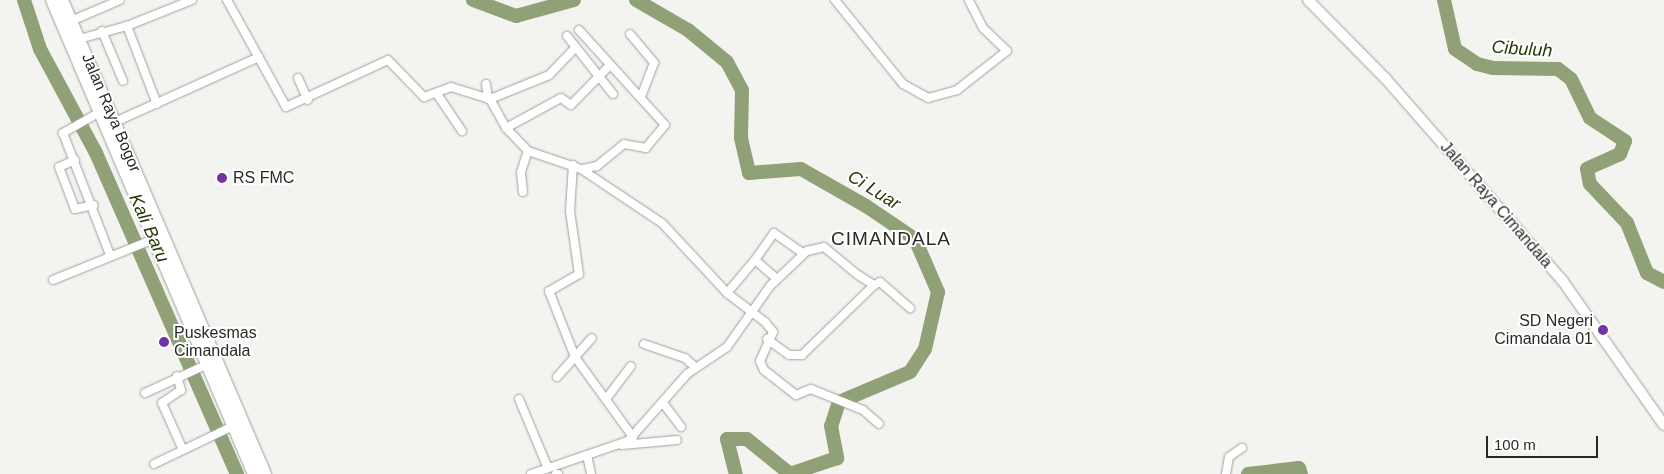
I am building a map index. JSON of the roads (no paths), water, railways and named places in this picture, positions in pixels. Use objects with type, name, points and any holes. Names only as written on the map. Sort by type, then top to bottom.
[{"type":"highway","name":"Jalan Raya Bogor","points":[[52,0],[96,114],[203,365],[254,474]]},
{"type":"highway","name":"Jalan Raya Bogor","points":[[62,0],[265,474]]},
{"type":"street","points":[[71,21],[120,0]]},
{"type":"street","points":[[79,39],[102,31],[127,26],[192,0]]},
{"type":"street","points":[[228,0],[284,105],[308,100],[388,60],[420,95],[437,94],[451,87],[489,99],[549,74],[575,48]]},
{"type":"street","points":[[835,0],[904,84],[928,98],[957,90],[1007,51],[983,28],[970,0]]},
{"type":"street","name":"Jalan Raya Cimandala","points":[[1308,0],[1385,78],[1562,280],[1664,425]]},
{"type":"street","points":[[127,26],[158,104]]},
{"type":"street","points":[[579,30],[609,66],[658,113],[663,127],[643,149],[624,144],[597,166],[581,170]]},
{"type":"street","points":[[102,31],[123,82]]},
{"type":"street","points":[[630,34],[654,62],[641,97]]},
{"type":"street","points":[[568,36],[597,78],[613,94]]},
{"type":"street","points":[[114,122],[260,57]]},
{"type":"street","points":[[506,128],[561,98],[571,105],[609,66]]},
{"type":"street","points":[[298,78],[308,100]]},
{"type":"street","points":[[486,84],[489,99],[506,128],[528,150],[573,165],[662,223],[727,293],[772,331],[767,339],[760,368],[796,395],[811,389],[866,411],[879,424]]},
{"type":"street","points":[[437,94],[462,131]]},
{"type":"street","points":[[96,114],[63,133],[94,205],[110,255]]},
{"type":"street","points":[[523,192],[521,172],[528,150]]},
{"type":"street","points":[[75,160],[59,168],[75,209],[94,205]]},
{"type":"street","points":[[573,165],[570,211],[579,274],[549,292],[575,357],[633,436]]},
{"type":"street","points":[[727,293],[755,260],[775,232],[803,253]]},
{"type":"street","points":[[53,280],[129,246],[151,240]]},
{"type":"street","points":[[619,445],[633,436],[695,367],[727,347],[750,312],[777,279],[803,253],[824,247],[874,285]]},
{"type":"street","points":[[755,260],[777,279]]},
{"type":"street","points":[[767,339],[789,355],[802,355],[874,285],[880,282],[910,308]]},
{"type":"street","points":[[557,377],[592,338]]},
{"type":"street","points":[[644,344],[685,358],[695,367]]},
{"type":"street","points":[[145,393],[203,365]]},
{"type":"street","points":[[606,399],[631,366]]},
{"type":"street","points":[[179,375],[180,390],[162,403],[183,450]]},
{"type":"street","points":[[519,399],[547,466]]},
{"type":"street","points":[[663,403],[681,427]]},
{"type":"street","points":[[154,464],[231,427]]},
{"type":"street","points":[[531,474],[547,466],[619,445],[677,440]]},
{"type":"street","points":[[1226,471],[1229,457],[1242,448]]},
{"type":"street","points":[[586,455],[591,474]]},
{"type":"waterway","name":"Kali Baru","points":[[24,0],[40,49],[96,153],[237,474]]},
{"type":"waterway","name":"Ci Luar","points":[[473,0],[516,16],[574,0]]},
{"type":"waterway","name":"Ci Luar","points":[[636,0],[688,30],[727,62],[742,90],[741,138],[749,173],[801,169],[866,206],[915,239],[938,292],[925,349],[910,372],[839,402],[831,426],[837,458],[790,474],[747,439],[727,439],[736,474]]},
{"type":"waterway","name":"Cibuluh","points":[[1444,0],[1455,49],[1477,64],[1493,68],[1558,69],[1571,79],[1590,118],[1625,141],[1620,154],[1587,169],[1590,184],[1627,223],[1647,273],[1664,282]]},
{"type":"waterway","name":"Ci Luar","points":[[1248,474],[1299,468],[1301,474]]},
{"type":"place","name":"RS FMC","points":[[222,178]]},
{"type":"place","name":"SD Negeri Cimandala 01","points":[[1603,330]]},
{"type":"place","name":"Puskesmas Cimandala","points":[[164,342]]},
{"type":"district","name":"CIMANDALA","points":[[891,239]]}]
